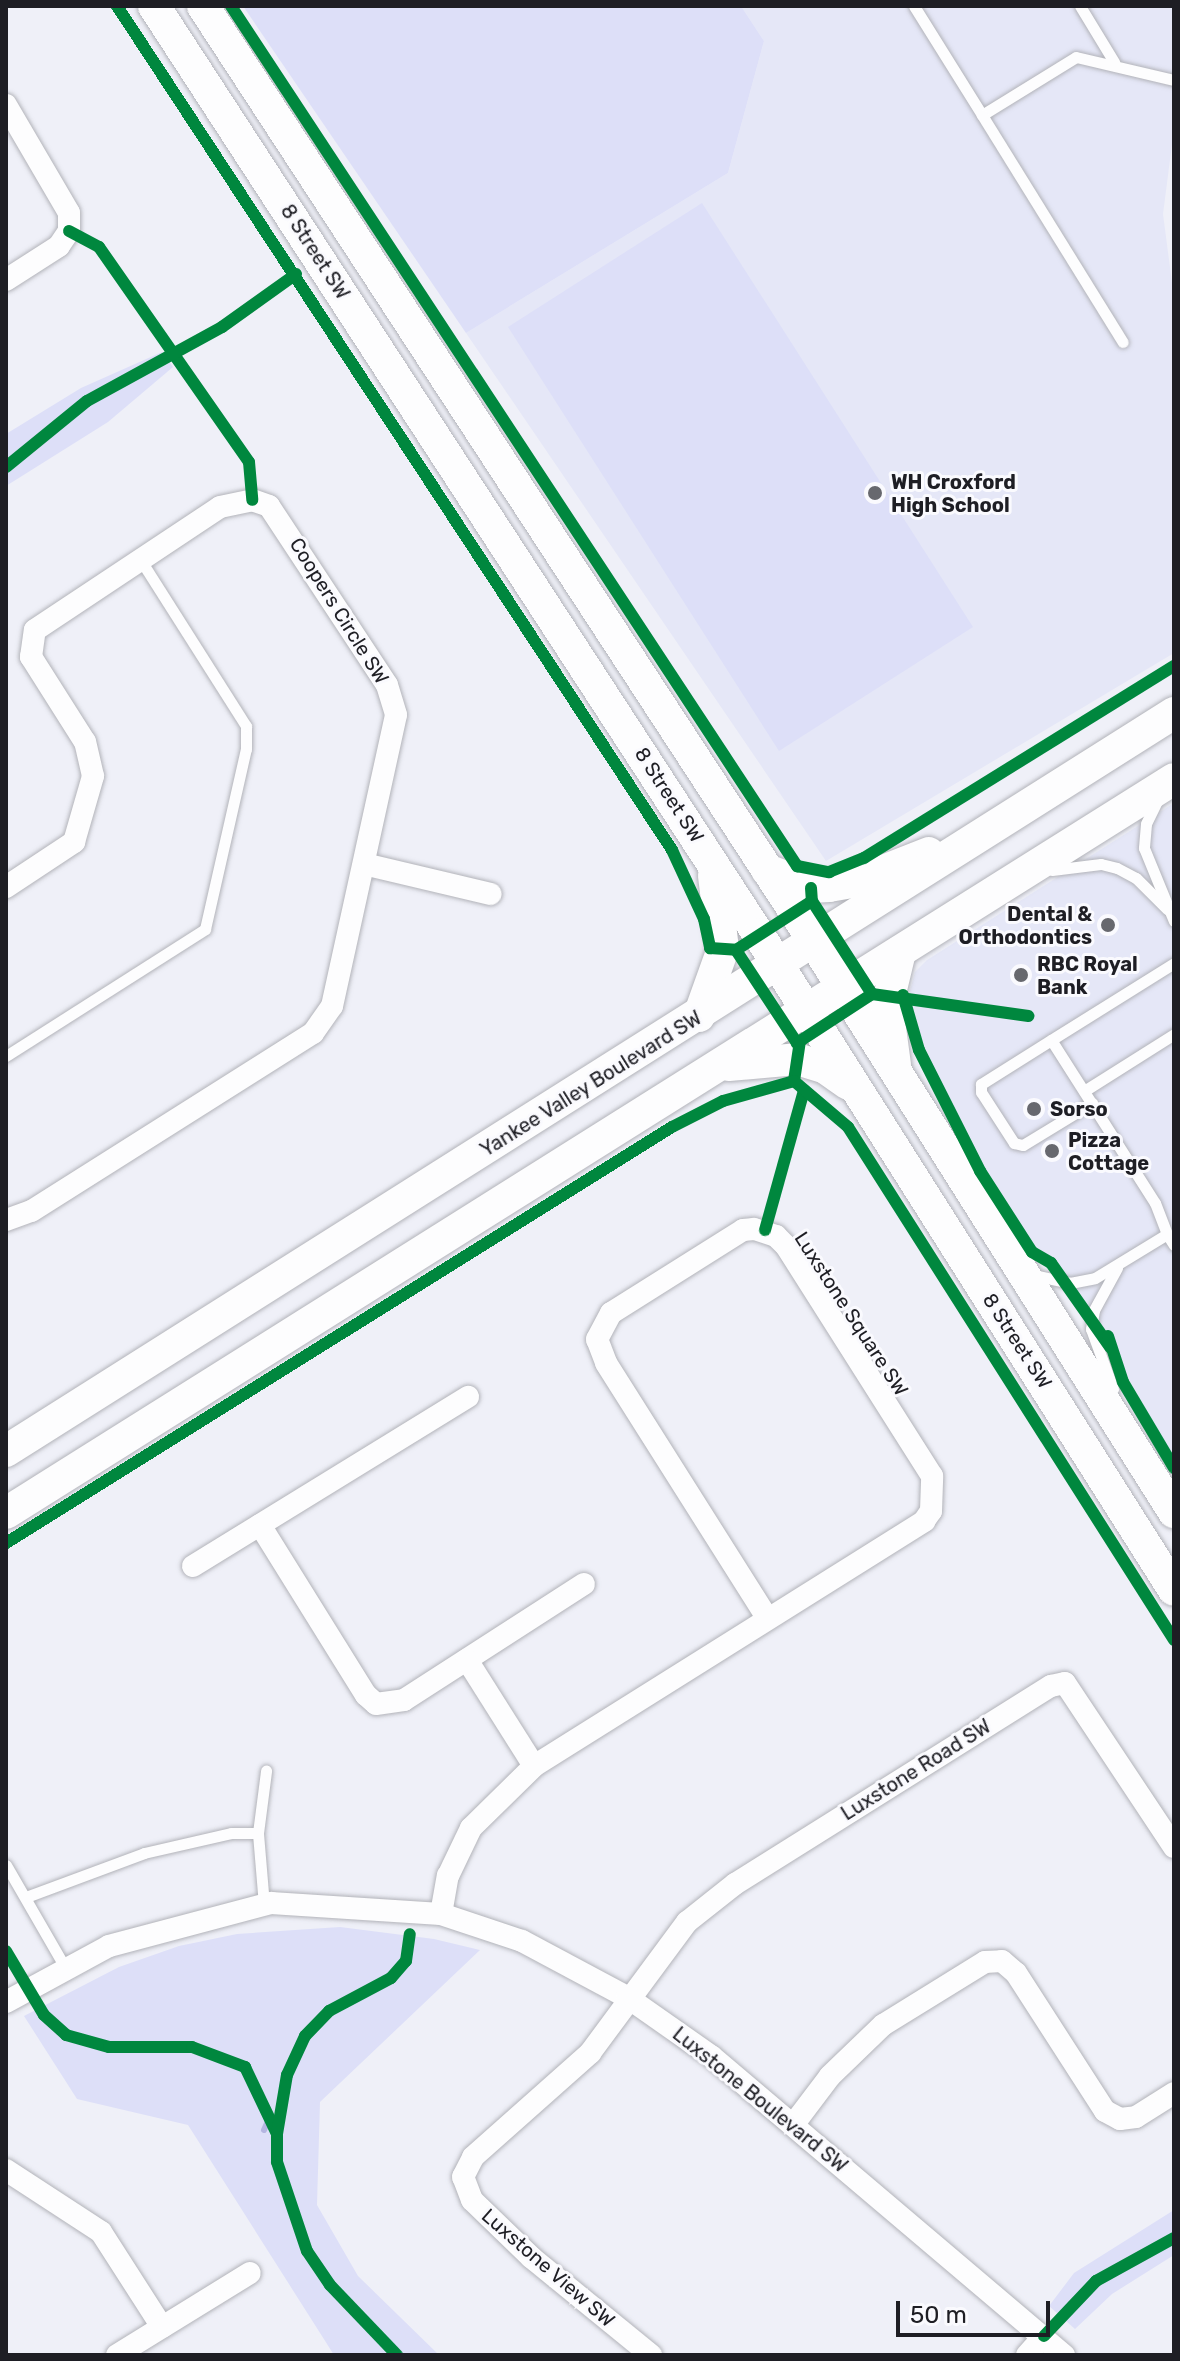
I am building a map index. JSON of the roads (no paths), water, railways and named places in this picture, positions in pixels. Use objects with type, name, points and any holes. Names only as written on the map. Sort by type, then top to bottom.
[{"type":"main road","name":"8 Street SW","points":[[154,6],[779,966],[853,1088],[1174,1590]]},
{"type":"main road","name":"8 Street SW","points":[[203,6],[815,944],[1174,1512]]},
{"type":"main road","name":"Yankee Valley Boulevard SW","points":[[6,1451],[815,944],[995,825],[1174,713]]},
{"type":"main road","points":[[6,1513],[1173,780]]},
{"type":"main road","points":[[767,870],[811,887],[858,881],[995,825]]},
{"type":"main road","points":[[699,1016],[715,983],[723,949],[712,862]]},
{"type":"main road","points":[[898,1079],[887,1006],[900,952]]},
{"type":"main road","points":[[718,1067],[797,1059],[824,1067],[853,1088]]},
{"type":"street","points":[[6,105],[61,191],[69,222],[59,246],[6,280]]},
{"type":"street","name":"Coopers Circle SW","points":[[6,887],[74,842],[93,776],[85,742],[38,671],[29,644],[47,618],[236,500],[269,506],[282,520],[394,701],[395,730],[326,1021],[31,1211],[6,1220]]},
{"type":"street","points":[[364,864],[491,894]]},
{"type":"street","name":"Luxstone Square SW","points":[[441,1914],[448,1876],[471,1828],[534,1766],[766,1616],[924,1521],[935,1499],[932,1476],[786,1246],[776,1236],[754,1229],[743,1230],[611,1313],[597,1339],[606,1363],[766,1616]]},
{"type":"street","points":[[193,1566],[468,1397]]},
{"type":"street","points":[[260,1525],[366,1695],[376,1704],[404,1700],[584,1584]]},
{"type":"street","points":[[467,1660],[534,1766]]},
{"type":"street","name":"Luxstone Road SW","points":[[627,1997],[708,1902],[1051,1686],[1065,1683],[1075,1691],[1174,1847]]},
{"type":"street","name":"Luxstone Boulevard SW","points":[[6,2002],[65,1967],[124,1941],[264,1905],[441,1914],[522,1941],[627,1997],[711,2056],[1064,2355]]},
{"type":"street","points":[[793,2125],[830,2076],[883,2025],[985,1962],[1002,1961],[1016,1973],[1105,2111],[1120,2119],[1136,2117],[1174,2093]]},
{"type":"street","name":"Luxstone View SW","points":[[627,1997],[590,2053],[473,2157],[463,2177],[472,2200],[522,2248],[651,2355]]},
{"type":"street","points":[[6,2170],[101,2232],[162,2327]]},
{"type":"street","points":[[117,2355],[250,2273]]},
{"type":"street","points":[[1027,2355],[1044,2336]]},
{"type":"lane","points":[[914,6],[1123,342]]},
{"type":"lane","points":[[1080,6],[1114,62]]},
{"type":"lane","points":[[982,115],[1076,57],[1114,62],[1174,80]]},
{"type":"lane","points":[[6,1056],[205,929],[246,749],[246,726],[139,559]]},
{"type":"lane","points":[[1173,780],[1146,824],[1144,848],[1174,921]]},
{"type":"lane","points":[[1018,877],[1101,864],[1136,878],[1167,909]]},
{"type":"lane","points":[[1092,1103],[1023,1145],[1014,1143],[981,1084],[1174,963]]},
{"type":"lane","points":[[1084,1091],[1174,1034]]},
{"type":"lane","points":[[1051,1040],[1155,1203],[1174,1245]]},
{"type":"lane","points":[[1015,1262],[1049,1281],[1070,1283],[1095,1278],[1167,1234]]},
{"type":"lane","points":[[1120,1265],[1103,1288],[1091,1329],[1101,1364],[1157,1485]]},
{"type":"lane","points":[[264,1905],[258,1833],[266,1771]]},
{"type":"lane","points":[[26,1897],[144,1853],[231,1833],[258,1833]]},
{"type":"lane","points":[[6,1865],[65,1967]]},
{"type":"waterway","points":[[264,2130],[268,2121]]},
{"type":"place","name":"WH Croxford High School","points":[[875,493]]},
{"type":"place","name":"Dental & Orthodontics","points":[[1108,925]]},
{"type":"place","name":"RBC Royal Bank","points":[[1021,975]]},
{"type":"place","name":"Sorso","points":[[1034,1109]]},
{"type":"place","name":"Pizza Cottage","points":[[1052,1151]]}]
